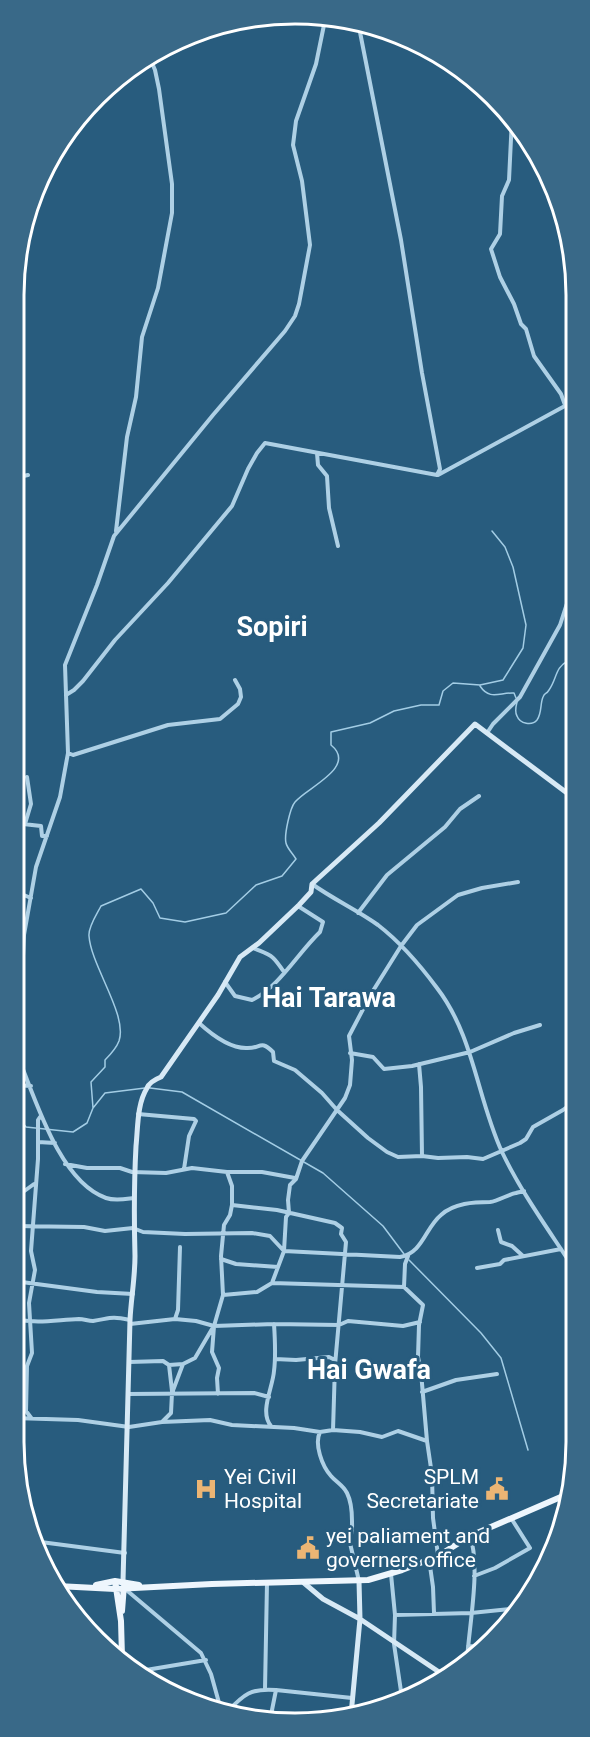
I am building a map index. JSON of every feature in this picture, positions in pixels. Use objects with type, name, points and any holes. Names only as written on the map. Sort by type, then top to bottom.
[{"type":"main road","points":[[65,1586],[359,1581],[391,1574],[438,1556],[470,1536],[561,1497]]},
{"type":"main road","points":[[115,1585],[121,1620]]},
{"type":"main road","points":[[122,1651],[121,1620],[124,1585]]},
{"type":"street","points":[[116,532],[274,345],[295,316],[310,245],[302,181],[293,145],[296,121],[316,64],[324,26]]},
{"type":"street","points":[[360,32],[437,449],[440,469],[437,475]]},
{"type":"street","points":[[24,935],[36,867],[60,797],[68,753],[65,665],[116,532],[127,437],[136,397],[142,337],[158,288],[172,213],[171,184],[159,89],[153,65]]},
{"type":"street","points":[[66,695],[83,681],[115,640],[168,584],[232,506],[248,469],[266,443],[437,475],[565,405],[561,394],[533,353],[530,338],[500,278],[491,249],[500,234],[502,196],[509,180],[512,133]]},
{"type":"street","points":[[317,453],[318,465],[327,473],[329,508],[338,546]]},
{"type":"street","points":[[24,476],[28,475]]},
{"type":"street","points":[[487,733],[507,709],[520,698],[560,625],[566,606]]},
{"type":"street","points":[[68,753],[74,755],[168,724],[220,719],[238,704],[241,697],[235,680]]},
{"type":"street","points":[[219,1702],[206,1660],[201,1653],[124,1585],[130,1322],[134,1294],[135,1172],[138,1114],[147,1088],[155,1079],[161,1077],[199,1023],[240,957],[253,948],[298,906],[310,892],[312,884],[379,823],[475,724],[566,792]]},
{"type":"street","points":[[27,777],[31,804],[25,824],[41,826],[42,836],[47,836]]},
{"type":"street","points":[[358,913],[387,875],[479,796]]},
{"type":"street","points":[[272,1283],[284,1251],[290,1185],[296,1179],[302,1161],[337,1110],[350,1085],[352,1074],[349,1036],[371,994],[417,925],[458,895],[518,882]]},
{"type":"street","points":[[312,884],[376,924],[401,946],[437,987],[470,1052],[479,1089],[502,1151],[524,1191],[566,1257]]},
{"type":"street","points":[[24,895],[31,898]]},
{"type":"street","points":[[225,982],[235,996],[252,1000],[259,997],[284,972],[320,932],[323,922],[298,906]]},
{"type":"street","points":[[253,948],[266,951],[276,959],[284,972]]},
{"type":"street","points":[[199,1023],[227,1043],[246,1048],[267,1045],[273,1052],[274,1061],[295,1070],[322,1093],[337,1110],[387,1152],[398,1157],[467,1157],[479,1160],[520,1143],[537,1124],[566,1108]]},
{"type":"street","points":[[350,1053],[373,1057],[384,1069],[399,1069],[470,1052],[519,1031],[540,1025]]},
{"type":"street","points":[[419,1063],[422,1156]]},
{"type":"street","points":[[24,1070],[40,1117],[65,1164],[79,1181],[106,1198],[120,1200],[134,1198]]},
{"type":"street","points":[[24,1086],[31,1086]]},
{"type":"street","points":[[138,1114],[196,1121],[189,1136],[184,1169]]},
{"type":"street","points":[[33,1419],[26,1411],[27,1366],[32,1353],[29,1303],[35,1270],[31,1251],[40,1117]]},
{"type":"street","points":[[38,1142],[54,1143]]},
{"type":"street","points":[[65,1164],[87,1168],[120,1168],[135,1172],[166,1173],[197,1168],[227,1172],[262,1172],[296,1179]]},
{"type":"street","points":[[218,1394],[219,1368],[212,1352],[214,1326],[223,1295],[221,1259],[224,1225],[230,1215],[232,1205],[232,1186],[227,1172]]},
{"type":"street","points":[[24,1192],[35,1184]]},
{"type":"street","points":[[404,1287],[405,1264],[408,1255],[420,1244],[440,1215],[458,1205],[507,1198],[514,1193],[524,1191]]},
{"type":"street","points":[[232,1205],[289,1213],[335,1223],[342,1228],[341,1234],[346,1242],[335,1360],[333,1430]]},
{"type":"street","points":[[24,1226],[84,1227],[105,1231],[133,1228],[143,1232],[252,1233],[270,1236],[284,1251],[408,1255]]},
{"type":"street","points":[[498,1230],[501,1242],[512,1246],[523,1256]]},
{"type":"street","points":[[175,1319],[178,1310],[180,1247]]},
{"type":"street","points":[[477,1268],[561,1249]]},
{"type":"street","points":[[221,1259],[236,1264],[278,1267]]},
{"type":"street","points":[[24,1283],[134,1294]]},
{"type":"street","points":[[223,1295],[257,1292],[272,1283],[404,1287],[423,1305],[418,1357],[432,1475],[433,1518],[438,1556]]},
{"type":"street","points":[[24,1321],[31,1323],[120,1317],[130,1322],[175,1319],[214,1326],[339,1325],[348,1321],[403,1326],[420,1322]]},
{"type":"street","points":[[272,1428],[267,1418],[268,1397],[274,1372],[274,1324]]},
{"type":"street","points":[[129,1362],[163,1361],[170,1365],[183,1364],[195,1358],[214,1326]]},
{"type":"street","points":[[274,1359],[296,1360],[328,1357],[335,1360]]},
{"type":"street","points":[[172,1393],[183,1364]]},
{"type":"street","points":[[162,1422],[171,1413],[170,1365]]},
{"type":"street","points":[[422,1392],[456,1380],[496,1374]]},
{"type":"street","points":[[128,1394],[254,1393],[268,1397]]},
{"type":"street","points":[[259,1426],[267,1418]]},
{"type":"street","points":[[24,1419],[78,1420],[129,1427],[162,1422],[210,1420],[232,1425],[320,1432],[333,1430],[360,1432],[382,1437],[398,1431],[427,1441]]},
{"type":"street","points":[[320,1432],[317,1438],[320,1457],[330,1476],[341,1484],[348,1495],[352,1509],[352,1534],[349,1539],[359,1581],[360,1619],[352,1707]]},
{"type":"street","points":[[474,1576],[495,1568],[530,1548],[511,1517]]},
{"type":"street","points":[[468,1651],[474,1576],[473,1545],[470,1536]]},
{"type":"street","points":[[43,1542],[125,1552]]},
{"type":"street","points":[[429,1559],[434,1613]]},
{"type":"street","points":[[115,1585],[124,1571]]},
{"type":"street","points":[[391,1574],[395,1615],[394,1644],[401,1691]]},
{"type":"street","points":[[265,1689],[267,1583]]},
{"type":"street","points":[[304,1583],[323,1599],[360,1619],[438,1672]]},
{"type":"street","points":[[395,1615],[471,1613],[508,1609]]},
{"type":"street","points":[[468,1646],[473,1646]]},
{"type":"street","points":[[148,1670],[206,1660]]},
{"type":"street","points":[[233,1706],[244,1695],[265,1689],[353,1698]]},
{"type":"street","points":[[272,1712],[276,1690]]},
{"type":"waterway","points":[[93,1108],[91,1082],[105,1067],[105,1060],[119,1041],[120,1030],[114,1004],[91,948],[89,936],[91,925],[101,906],[141,889],[153,903],[160,918],[185,922],[226,913],[256,885],[282,876],[296,859],[286,843],[289,816],[295,802],[334,769],[338,761],[338,753],[331,745],[331,732],[370,723],[394,711],[421,705],[439,705],[443,691],[453,683],[480,685],[503,680],[523,648],[526,625],[513,567],[505,547],[492,531]]},
{"type":"waterway","points":[[517,702],[516,713],[519,719],[529,723],[537,720],[544,694],[552,686],[558,670],[566,662]]},
{"type":"waterway","points":[[480,686],[491,695],[514,693],[516,698]]},
{"type":"waterway","points":[[24,1124],[26,1127],[73,1132],[87,1123],[93,1108],[105,1093],[145,1088]]},
{"type":"waterway","points":[[150,1088],[182,1092],[323,1173],[383,1226],[404,1254]]},
{"type":"waterway","points":[[409,1260],[481,1333],[501,1358],[528,1450]]},
{"type":"place","name":"Yei Civil Hospital","points":[[206,1489]]},
{"type":"place","name":"SPLM Secretariate","points":[[497,1489]]},
{"type":"place","name":"yei paliament and governers office","points":[[308,1548]]},
{"type":"district","name":"Sopiri","points":[[272,627]]},
{"type":"district","name":"Hai Tarawa","points":[[329,998]]},
{"type":"district","name":"Hai Gwafa","points":[[369,1370]]}]
